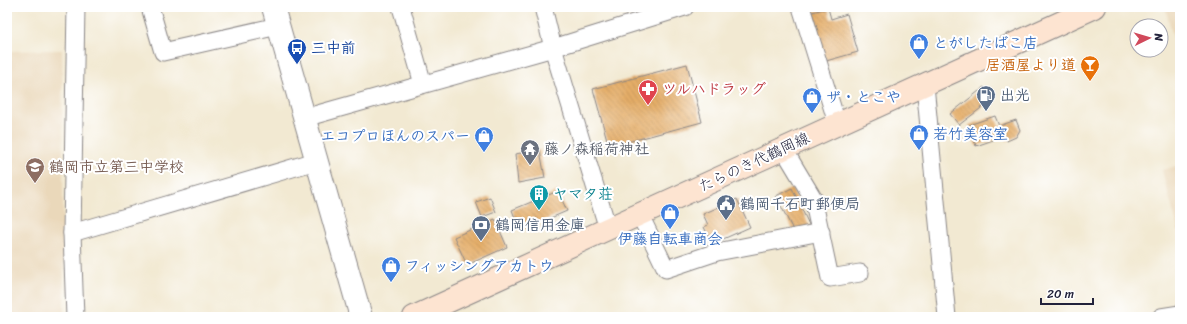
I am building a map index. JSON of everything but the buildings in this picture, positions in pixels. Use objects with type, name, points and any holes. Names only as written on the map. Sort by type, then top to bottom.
[{"type":"main road","name":"たらのき代鶴岡線","points":[[414,317],[640,215],[837,123],[925,85],[1072,12],[1095,7]]},
{"type":"street","points":[[75,317],[72,233],[76,7]]},
{"type":"street","points":[[150,7],[164,52],[275,16],[361,317]]},
{"type":"street","points":[[401,7],[423,84]]},
{"type":"street","points":[[543,7],[608,229]]},
{"type":"street","points":[[304,118],[554,48],[685,7]]},
{"type":"street","points":[[801,7],[837,123]]},
{"type":"street","points":[[925,85],[947,317]]},
{"type":"street","points":[[783,148],[814,198],[830,278],[860,274]]},
{"type":"street","points":[[72,233],[316,161]]},
{"type":"street","points":[[640,215],[666,269],[717,252],[821,232]]},
{"type":"street","points":[[1161,317],[1180,314]]},
{"type":"shaded area","points":[[1165,7],[1180,7],[1180,63],[1169,18]]},
{"type":"shaded area","name":"鶴岡市立第三中学校","points":[[62,50],[64,317],[7,317],[7,51]]},
{"type":"shaded area","points":[[1180,165],[1180,237],[1162,170]]},
{"type":"place","name":"とがしたばこ店","points":[[919,60]]},
{"type":"place","name":"三中前","points":[[297,65]]},
{"type":"place","name":"居酒屋より道","points":[[1090,82]]},
{"type":"place","name":"ツルハドラッグ","points":[[648,106]]},
{"type":"place","name":"出光","points":[[986,112]]},
{"type":"place","name":"ザ・とこや","points":[[812,114]]},
{"type":"place","name":"若竹美容室","points":[[919,151]]},
{"type":"place","name":"エコプロほんのスパー","points":[[484,153]]},
{"type":"place","name":"藤ノ森稲荷神社","points":[[530,166]]},
{"type":"place","name":"鶴岡市立第三中学校","points":[[35,184]]},
{"type":"place","name":"ヤマタ荘","points":[[539,211]]},
{"type":"place","name":"鶴岡千石町郵便局","points":[[726,221]]},
{"type":"place","name":"伊藤自転車商会","points":[[670,230]]},
{"type":"place","name":"鶴岡信用金庫","points":[[481,242]]},
{"type":"place","name":"フィッシングアカトウ","points":[[391,283]]}]
